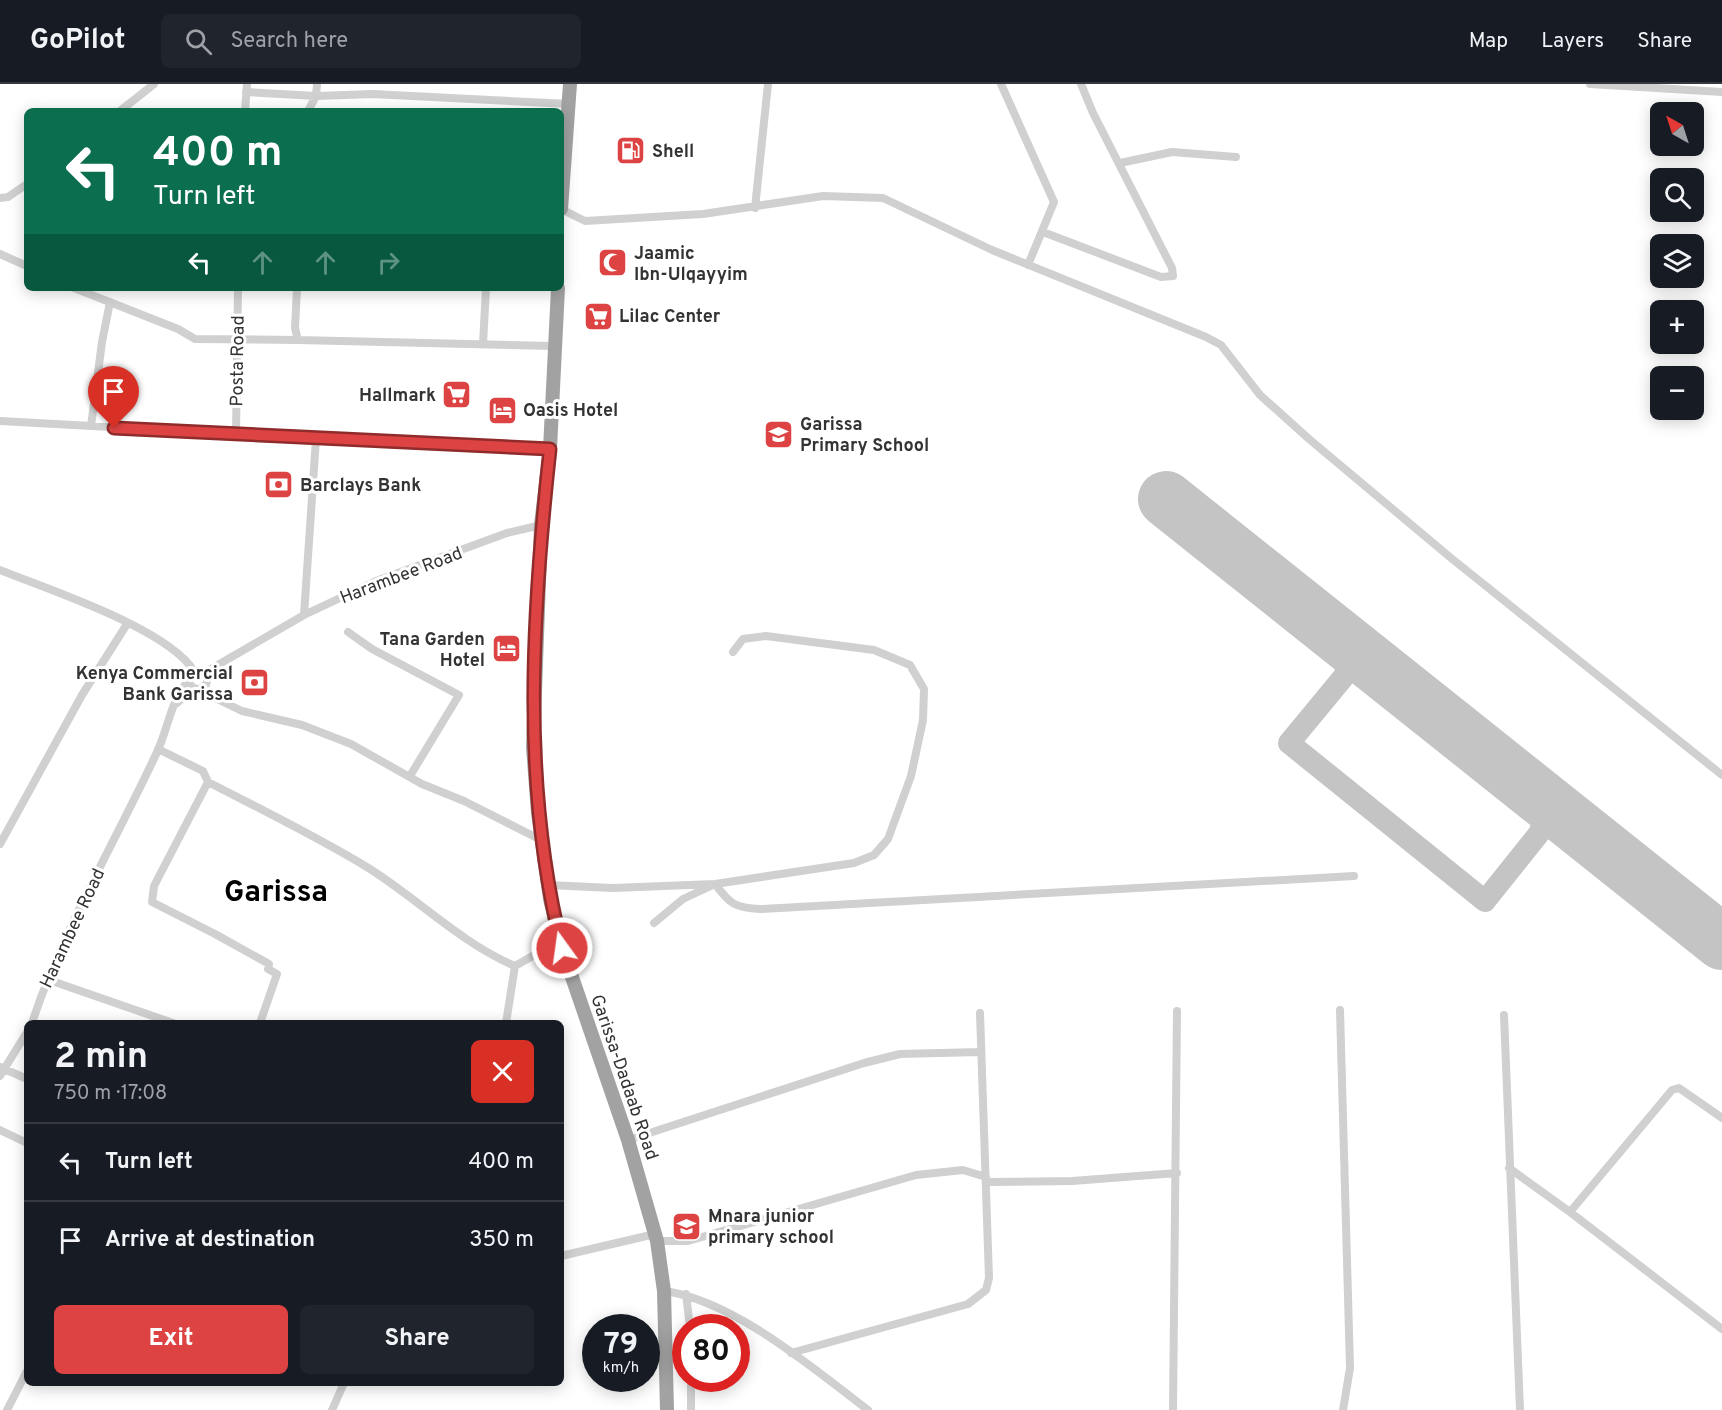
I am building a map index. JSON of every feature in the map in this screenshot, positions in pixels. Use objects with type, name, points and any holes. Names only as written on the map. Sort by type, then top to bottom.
[{"type":"highway","points":[[564,170],[570,84]]},
{"type":"highway","name":"Garissa-Dadaab Road","points":[[558,291],[550,449],[541,525],[533,747],[541,840],[562,948],[628,1140],[656,1238],[664,1291],[667,1410]]},
{"type":"street","points":[[124,108],[154,84]]},
{"type":"street","points":[[308,108],[316,96],[317,84]]},
{"type":"street","points":[[755,208],[768,84]]},
{"type":"street","points":[[1001,84],[1054,202],[1028,265]]},
{"type":"street","points":[[1043,232],[1161,278],[1173,276],[1172,268],[1093,113],[1081,84]]},
{"type":"street","points":[[1590,84],[1674,86],[1722,92]]},
{"type":"street","points":[[245,108],[247,88],[316,96],[373,94],[569,104]]},
{"type":"street","points":[[1120,163],[1172,152],[1236,157]]},
{"type":"street","points":[[0,198],[8,197],[24,186]]},
{"type":"street","points":[[564,210],[585,221],[703,214],[755,208],[784,200],[824,196],[883,198],[1028,265],[1221,345],[1260,394],[1309,440],[1451,558],[1722,775]]},
{"type":"street","points":[[0,254],[24,265]]},
{"type":"street","points":[[82,291],[178,329],[195,339],[555,346]]},
{"type":"street","name":"Posta Road","points":[[236,434],[238,291]]},
{"type":"street","points":[[297,291],[295,328],[298,340]]},
{"type":"street","points":[[483,344],[486,291]]},
{"type":"street","points":[[91,426],[110,302]]},
{"type":"street","points":[[0,422],[550,449]]},
{"type":"street","points":[[304,615],[316,439]]},
{"type":"street","name":"Harambee Road","points":[[204,673],[304,615],[376,581],[507,533],[541,525]]},
{"type":"street","points":[[0,570],[127,624],[182,655],[194,671],[204,673],[207,679],[204,686]]},
{"type":"street","points":[[0,844],[82,695],[127,624]]},
{"type":"street","points":[[348,632],[372,649],[459,695],[410,776]]},
{"type":"street","points":[[548,885],[613,888],[715,884],[854,862],[874,855],[888,839],[911,776],[923,720],[924,689],[910,665],[874,650],[766,636],[743,639],[733,652]]},
{"type":"street","points":[[194,671],[189,680],[194,688],[204,686]]},
{"type":"street","name":"Harambee Road","points":[[33,1020],[46,979],[158,749],[181,688],[189,680]]},
{"type":"street","points":[[204,686],[215,698],[242,711],[302,725],[351,744],[410,776],[541,840]]},
{"type":"street","name":"Harambee Road","points":[[177,703],[194,688]]},
{"type":"street","points":[[158,749],[203,771],[208,782],[370,870],[465,938],[515,966]]},
{"type":"street","points":[[208,782],[154,886],[152,902],[269,964],[268,969],[277,974],[261,1020]]},
{"type":"street","points":[[715,884],[727,900],[740,908],[760,909],[1354,876]]},
{"type":"street","points":[[654,923],[683,899],[715,884]]},
{"type":"street","points":[[515,966],[536,954],[562,948]]},
{"type":"street","points":[[506,1020],[515,966]]},
{"type":"street","points":[[46,979],[164,1020]]},
{"type":"street","points":[[1340,1010],[1350,1368],[1343,1410]]},
{"type":"street","points":[[1173,1410],[1177,1011]]},
{"type":"street","points":[[791,1353],[968,1305],[980,1298],[986,1290],[989,1278],[980,1013]]},
{"type":"street","points":[[1504,1016],[1520,1410]]},
{"type":"street","points":[[24,1036],[1,1070],[24,1078]]},
{"type":"street","points":[[628,1140],[864,1063],[900,1054],[980,1052]]},
{"type":"street","points":[[1570,1212],[1621,1148],[1672,1090],[1680,1088],[1722,1118]]},
{"type":"street","points":[[0,1130],[24,1142]]},
{"type":"street","points":[[1509,1168],[1722,1329]]},
{"type":"street","points":[[564,1255],[656,1238],[688,1241],[916,1175],[963,1170],[986,1180],[1072,1181],[1177,1173]]},
{"type":"street","points":[[664,1291],[686,1294],[706,1301],[791,1353],[868,1410]]},
{"type":"street","points":[[686,1294],[688,1314]]},
{"type":"street","points":[[8,1410],[24,1377]]},
{"type":"street","points":[[332,1410],[343,1386]]},
{"type":"street","points":[[691,1392],[691,1410]]},
{"type":"taxiway","points":[[1344,655],[1346,674],[1289,743],[1485,901],[1541,831],[1542,813]]},
{"type":"runway","points":[[1166,499],[1722,942]]},
{"type":"place","name":"Shell","points":[[631,151]]},
{"type":"place","name":"Jaamic Ibn-Ulqayyim","points":[[613,263]]},
{"type":"place","name":"Lilac Center","points":[[598,316]]},
{"type":"place","name":"Hallmark","points":[[457,395]]},
{"type":"place","name":"Oasis Hotel","points":[[502,410]]},
{"type":"place","name":"Garissa Primary School","points":[[779,434]]},
{"type":"place","name":"Barclays Bank","points":[[279,485]]},
{"type":"place","name":"Tana Garden Hotel","points":[[506,649]]},
{"type":"place","name":"Kenya Commercial Bank Garissa","points":[[254,683]]},
{"type":"place","name":"Mnara junior primary school","points":[[687,1226]]},
{"type":"district","name":"Garissa","points":[[276,891]]},
{"type":"route","points":[[114,428],[439,446],[550,449],[541,525],[533,747],[541,840],[550,899],[562,948]]}]
